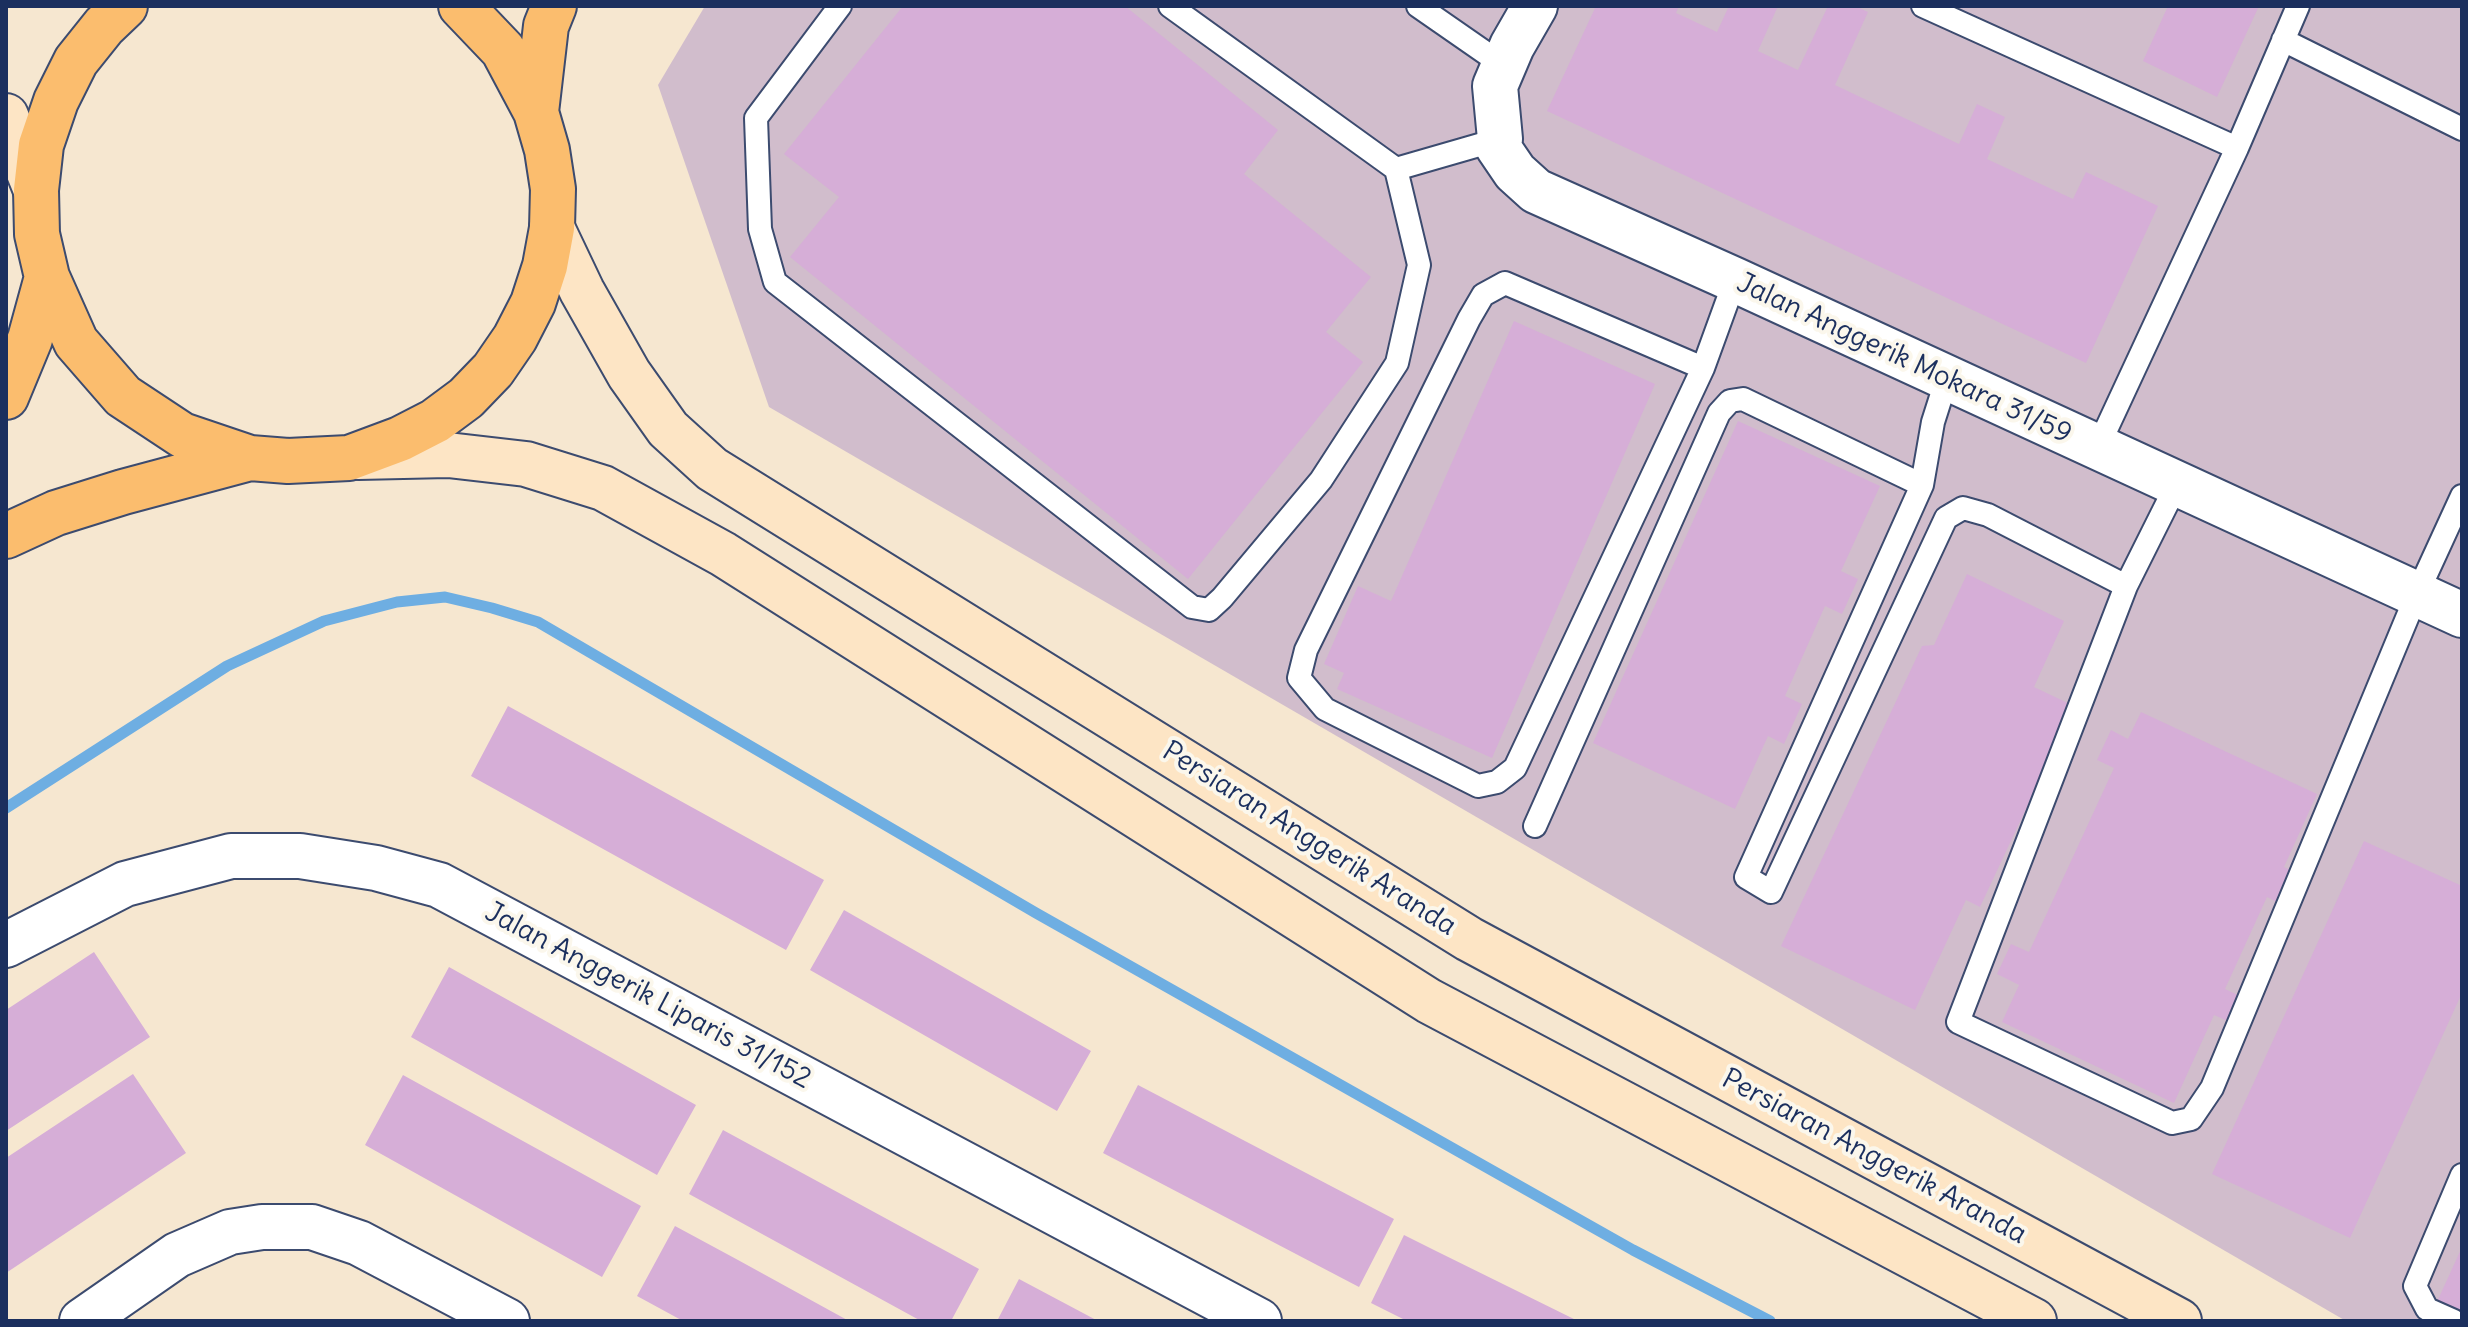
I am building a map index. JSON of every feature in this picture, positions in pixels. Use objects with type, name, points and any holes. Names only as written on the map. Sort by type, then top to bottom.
[{"type":"main road","points":[[125,6],[76,61],[56,101],[41,145],[36,190],[37,234],[47,277],[76,342],[123,396],[182,435],[250,458],[288,461],[448,455],[526,464],[603,488],[723,554],[1429,1001],[2034,1321]]},
{"type":"main road","points":[[349,458],[400,439],[435,421],[466,398],[493,370],[515,338],[533,303],[545,266],[552,228],[553,189],[547,150],[536,112],[503,50],[461,6]]},
{"type":"main road","points":[[536,112],[546,26],[554,6]]},
{"type":"main road","points":[[6,116],[36,190]]},
{"type":"main road","name":"Persiaran Anggerik Aranda","points":[[552,228],[582,291],[629,374],[668,429],[712,469],[1469,939],[2179,1321]]},
{"type":"main road","points":[[6,397],[30,339],[47,277]]},
{"type":"main road","points":[[6,536],[56,513],[250,458]]},
{"type":"street","name":"Jalan Anggerik Mokara 31/59","points":[[1535,6],[1512,46],[1495,86],[1498,147],[1515,172],[1536,191],[2462,615]]},
{"type":"street","name":"Jalan Anggerik Liparis 31/152","points":[[6,945],[125,884],[231,856],[300,856],[376,868],[439,885],[1259,1321]]},
{"type":"street","points":[[82,1321],[177,1255],[230,1232],[262,1227],[303,1227],[335,1233],[359,1243],[507,1321]]},
{"type":"lane","points":[[840,6],[756,118],[760,229],[775,282],[1192,607],[1209,610],[1232,587],[1321,480],[1397,363],[1419,265],[1396,169],[1170,6]]},
{"type":"lane","points":[[1418,6],[1503,65]]},
{"type":"lane","points":[[1923,6],[2237,148]]},
{"type":"lane","points":[[2097,449],[2237,148],[2298,6]]},
{"type":"lane","points":[[2283,40],[2462,129]]},
{"type":"lane","points":[[1396,169],[1500,139]]},
{"type":"lane","points":[[1703,368],[1505,283],[1483,295],[1306,650],[1299,678],[1325,709],[1478,786],[1497,782],[1515,768],[1703,368],[1735,280]]},
{"type":"lane","points":[[1947,378],[1933,422],[1922,485],[1746,877],[1771,892],[1946,518],[1963,508],[1988,515],[2126,586]]},
{"type":"lane","points":[[1535,826],[1719,413],[1730,401],[1743,399],[1922,485]]},
{"type":"lane","points":[[2177,484],[2126,586],[1958,1022],[2172,1123],[2191,1119],[2212,1088],[2417,594],[2462,496]]},
{"type":"lane","points":[[2454,1321],[2427,1309],[2415,1286],[2462,1175]]},
{"type":"shaded area","points":[[705,6],[2462,6],[2462,1321],[2346,1321],[769,407],[658,85]]},
{"type":"building","points":[[903,6],[1125,6],[1278,130],[1244,174],[1371,277],[1326,332],[1363,362],[1188,579],[790,257],[839,197],[784,154]]},
{"type":"building","points":[[1596,6],[1679,6],[1676,13],[1717,32],[1729,6],[1778,6],[1758,51],[1798,70],[1828,6],[1855,6],[1868,12],[1835,85],[1959,144],[1977,104],[2005,117],[1987,159],[2073,199],[2086,172],[2158,206],[2086,363],[1547,111]]},
{"type":"building","points":[[2168,6],[2259,6],[2217,97],[2143,61]]},
{"type":"building","points":[[1514,321],[1655,384],[1492,758],[1337,689],[1344,673],[1324,664],[1358,586],[1391,601]]},
{"type":"building","points":[[1738,421],[1880,486],[1841,571],[1858,579],[1842,614],[1825,606],[1785,696],[1802,704],[1784,744],[1768,736],[1735,809],[1593,743]]},
{"type":"building","points":[[1967,574],[2064,621],[2034,687],[2074,706],[1980,907],[1966,900],[1915,1010],[1781,946],[1922,646],[1934,645]]},
{"type":"building","points":[[508,706],[824,880],[786,950],[471,776]]},
{"type":"building","points":[[2141,712],[2317,794],[2284,867],[2300,875],[2285,906],[2267,897],[2225,989],[2242,997],[2230,1022],[2214,1015],[2174,1103],[2002,1022],[2019,985],[1997,974],[2011,944],[2029,952],[2114,768],[2097,760],[2111,730],[2128,739]]},
{"type":"building","points":[[2364,841],[2462,886],[2462,993],[2350,1238],[2212,1174]]},
{"type":"building","points":[[844,910],[1091,1051],[1057,1111],[810,970]]},
{"type":"building","points":[[94,952],[150,1037],[6,1131],[6,1010]]},
{"type":"building","points":[[449,967],[696,1105],[657,1175],[411,1037]]},
{"type":"building","points":[[133,1074],[186,1153],[6,1273],[6,1158]]},
{"type":"building","points":[[403,1075],[641,1206],[602,1277],[365,1145]]},
{"type":"building","points":[[1138,1085],[1394,1219],[1359,1287],[1103,1153]]},
{"type":"building","points":[[723,1130],[979,1269],[951,1321],[921,1321],[689,1194]]},
{"type":"building","points":[[675,1226],[849,1321],[683,1321],[637,1296]]},
{"type":"building","points":[[1404,1235],[1578,1321],[1407,1321],[1371,1303]]},
{"type":"building","points":[[2462,1247],[2462,1316],[2436,1304]]},
{"type":"building","points":[[1019,1279],[1083,1313],[1098,1321],[997,1321]]},
{"type":"waterway","points":[[6,808],[227,666],[324,621],[397,602],[445,597],[492,608],[538,622],[1036,913],[1633,1250],[1770,1321]]}]
